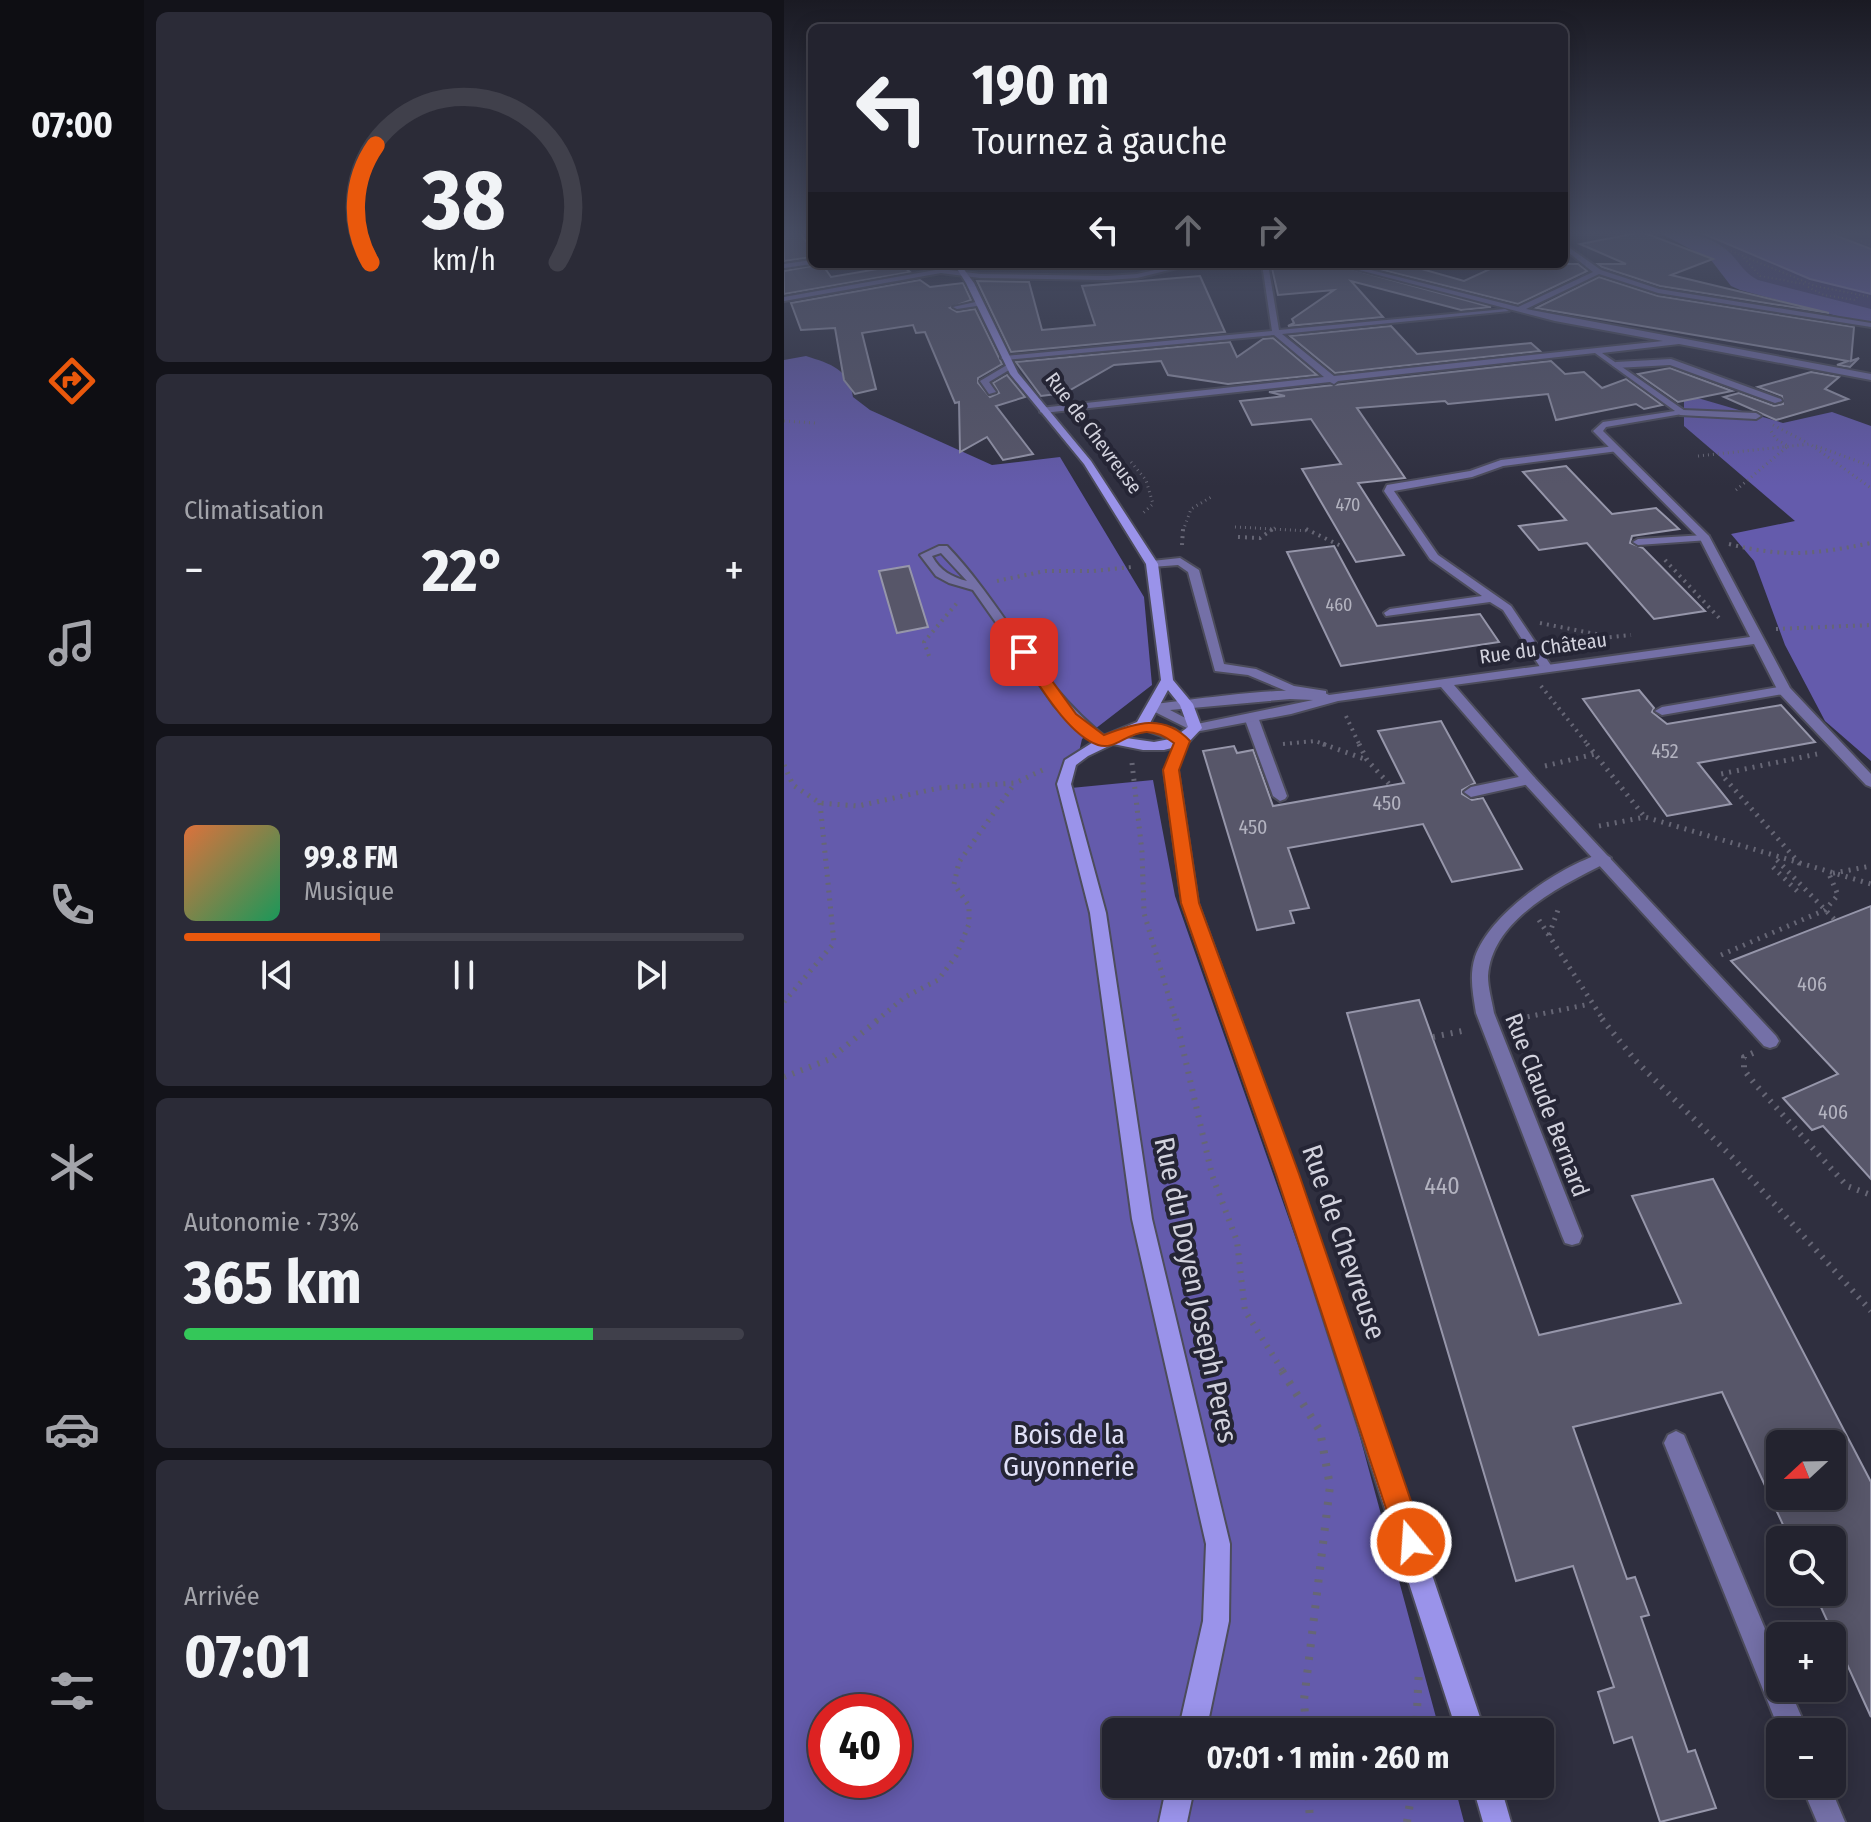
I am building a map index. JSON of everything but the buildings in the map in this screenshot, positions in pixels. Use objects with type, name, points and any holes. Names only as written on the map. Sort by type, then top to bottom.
[{"type":"street","name":"Rue de Chevreuse","points":[[986,316],[1008,363],[1088,463],[1152,564],[1167,680]]},
{"type":"street","points":[[1273,316],[1276,333],[1334,381]]},
{"type":"street","points":[[992,392],[984,381],[1008,363],[1446,316]]},
{"type":"street","points":[[1554,316],[1871,377]]},
{"type":"street","points":[[1815,316],[1871,325]]},
{"type":"street","points":[[1043,410],[1599,354],[1687,341]]},
{"type":"street","points":[[1599,354],[1683,413]]},
{"type":"street","points":[[1616,365],[1671,362],[1778,401]]},
{"type":"street","points":[[1756,416],[1683,413],[1603,425],[1598,431],[1705,538],[1784,690],[1871,782]]},
{"type":"street","points":[[1546,667],[1514,616],[1434,557],[1389,491],[1391,487],[1472,474],[1513,461],[1615,449]]},
{"type":"street","points":[[1643,542],[1705,538]]},
{"type":"street","points":[[1152,564],[1180,561],[1193,570],[1219,668],[1245,668],[1276,680],[1283,687],[1337,697]]},
{"type":"street","points":[[977,587],[1071,717],[1104,740],[1152,748],[1182,741]]},
{"type":"street","points":[[1390,613],[1492,598]]},
{"type":"street","name":"Rue du Château","points":[[1195,728],[1337,697],[1753,635]]},
{"type":"street","points":[[1142,725],[1167,680],[1186,704],[1195,728]]},
{"type":"street","points":[[1445,683],[1529,780],[1770,1041]]},
{"type":"street","points":[[1662,711],[1784,690]]},
{"type":"street","name":"Rue du Château","points":[[1154,708],[1186,704],[1215,705],[1290,695],[1337,697]]},
{"type":"street","points":[[1154,708],[1195,728]]},
{"type":"street","points":[[1251,717],[1280,796]]},
{"type":"street","points":[[1142,725],[1152,748],[1171,770],[1182,741],[1195,728]]},
{"type":"street","points":[[1142,725],[1169,732],[1182,741]]},
{"type":"street","name":"Rue du Doyen Joseph Peres","points":[[1142,725],[1104,740],[1070,763],[1064,784],[1098,913],[1142,1219],[1218,1544],[1216,1621],[1195,1718]]},
{"type":"street","name":"Rue de Chevreuse","points":[[1171,770],[1190,903],[1287,1174],[1466,1718]]},
{"type":"street","points":[[1471,792],[1529,780]]},
{"type":"street","name":"Rue Claude Bernard","points":[[1572,1236],[1485,1013],[1480,974],[1487,951],[1528,902],[1551,884],[1603,858]]},
{"type":"street","points":[[1676,1443],[1788,1718]]},
{"type":"street","points":[[1173,1822],[1178,1798]]},
{"type":"street","points":[[1490,1798],[1497,1822]]},
{"type":"street","points":[[1821,1798],[1831,1822]]},
{"type":"path","points":[[1788,446],[1776,439],[1764,420],[1810,444],[1871,466]]},
{"type":"path","points":[[784,421],[815,423]]},
{"type":"path","points":[[1698,456],[1810,444],[1871,488]]},
{"type":"path","points":[[1736,490],[1788,446]]},
{"type":"path","points":[[1129,524],[1153,504],[1146,480],[1131,462]]},
{"type":"path","points":[[1180,561],[1183,520],[1191,505],[1213,496]]},
{"type":"path","points":[[1235,527],[1276,527],[1317,532],[1341,546]]},
{"type":"path","points":[[1238,537],[1260,538],[1276,527]]},
{"type":"path","points":[[1643,542],[1726,627]]},
{"type":"path","points":[[1725,543],[1762,552],[1813,555],[1871,543]]},
{"type":"path","points":[[1094,571],[1152,564]]},
{"type":"path","points":[[1514,616],[1606,636]]},
{"type":"path","points":[[1782,629],[1871,625]]},
{"type":"path","points":[[1534,677],[1645,817]]},
{"type":"path","points":[[1337,697],[1367,760],[1390,785]]},
{"type":"path","points":[[1262,746],[1315,741],[1367,760]]},
{"type":"path","points":[[1130,742],[1142,852],[1144,913],[1186,1053],[1212,1175],[1237,1241],[1245,1311],[1320,1431],[1330,1486],[1304,1700],[1305,1718]]},
{"type":"path","points":[[1801,866],[1721,774],[1826,753]]},
{"type":"path","points":[[784,765],[793,785],[820,803],[858,806],[939,788],[1015,783],[1046,769]]},
{"type":"path","points":[[784,1077],[830,1059],[905,997],[938,980],[956,956],[969,924],[969,906],[954,884],[959,862],[1015,783]]},
{"type":"path","points":[[784,1002],[834,943],[820,803]]},
{"type":"path","points":[[1579,833],[1645,817],[1801,866],[1871,884]]},
{"type":"path","points":[[1765,854],[1772,866],[1799,893]]},
{"type":"path","points":[[1775,858],[1835,920]]},
{"type":"path","points":[[1829,874],[1871,866]]},
{"type":"path","points":[[1700,964],[1825,910],[1838,895],[1829,874]]},
{"type":"path","points":[[1528,902],[1590,1004],[1635,1060],[1733,1158],[1871,1311]]},
{"type":"path","points":[[1520,1019],[1590,1004]]},
{"type":"path","points":[[1744,1070],[1847,1186],[1871,1195]]},
{"type":"path","points":[[1309,1798],[1310,1822]]},
{"type":"path","points":[[1407,1822],[1411,1798]]},
{"type":"green space","name":"Bois de la Guyonnerie","points":[[806,356],[831,365],[843,374],[853,397],[870,410],[992,465],[1060,457],[1144,597],[1152,685],[1082,739],[1071,788],[1153,780],[1175,896],[1341,1367],[1436,1718],[1102,1718],[1102,1798],[1458,1798],[1464,1822],[784,1822],[784,360]]},
{"type":"green space","points":[[1684,394],[1783,423],[1832,412],[1871,426],[1871,761],[1825,721],[1785,645],[1754,561],[1731,534],[1795,521],[1684,426]]},
{"type":"route","points":[[1024,652],[1071,717],[1102,741],[1142,725],[1157,727],[1182,741],[1171,770],[1190,903],[1287,1174],[1411,1542]]}]
